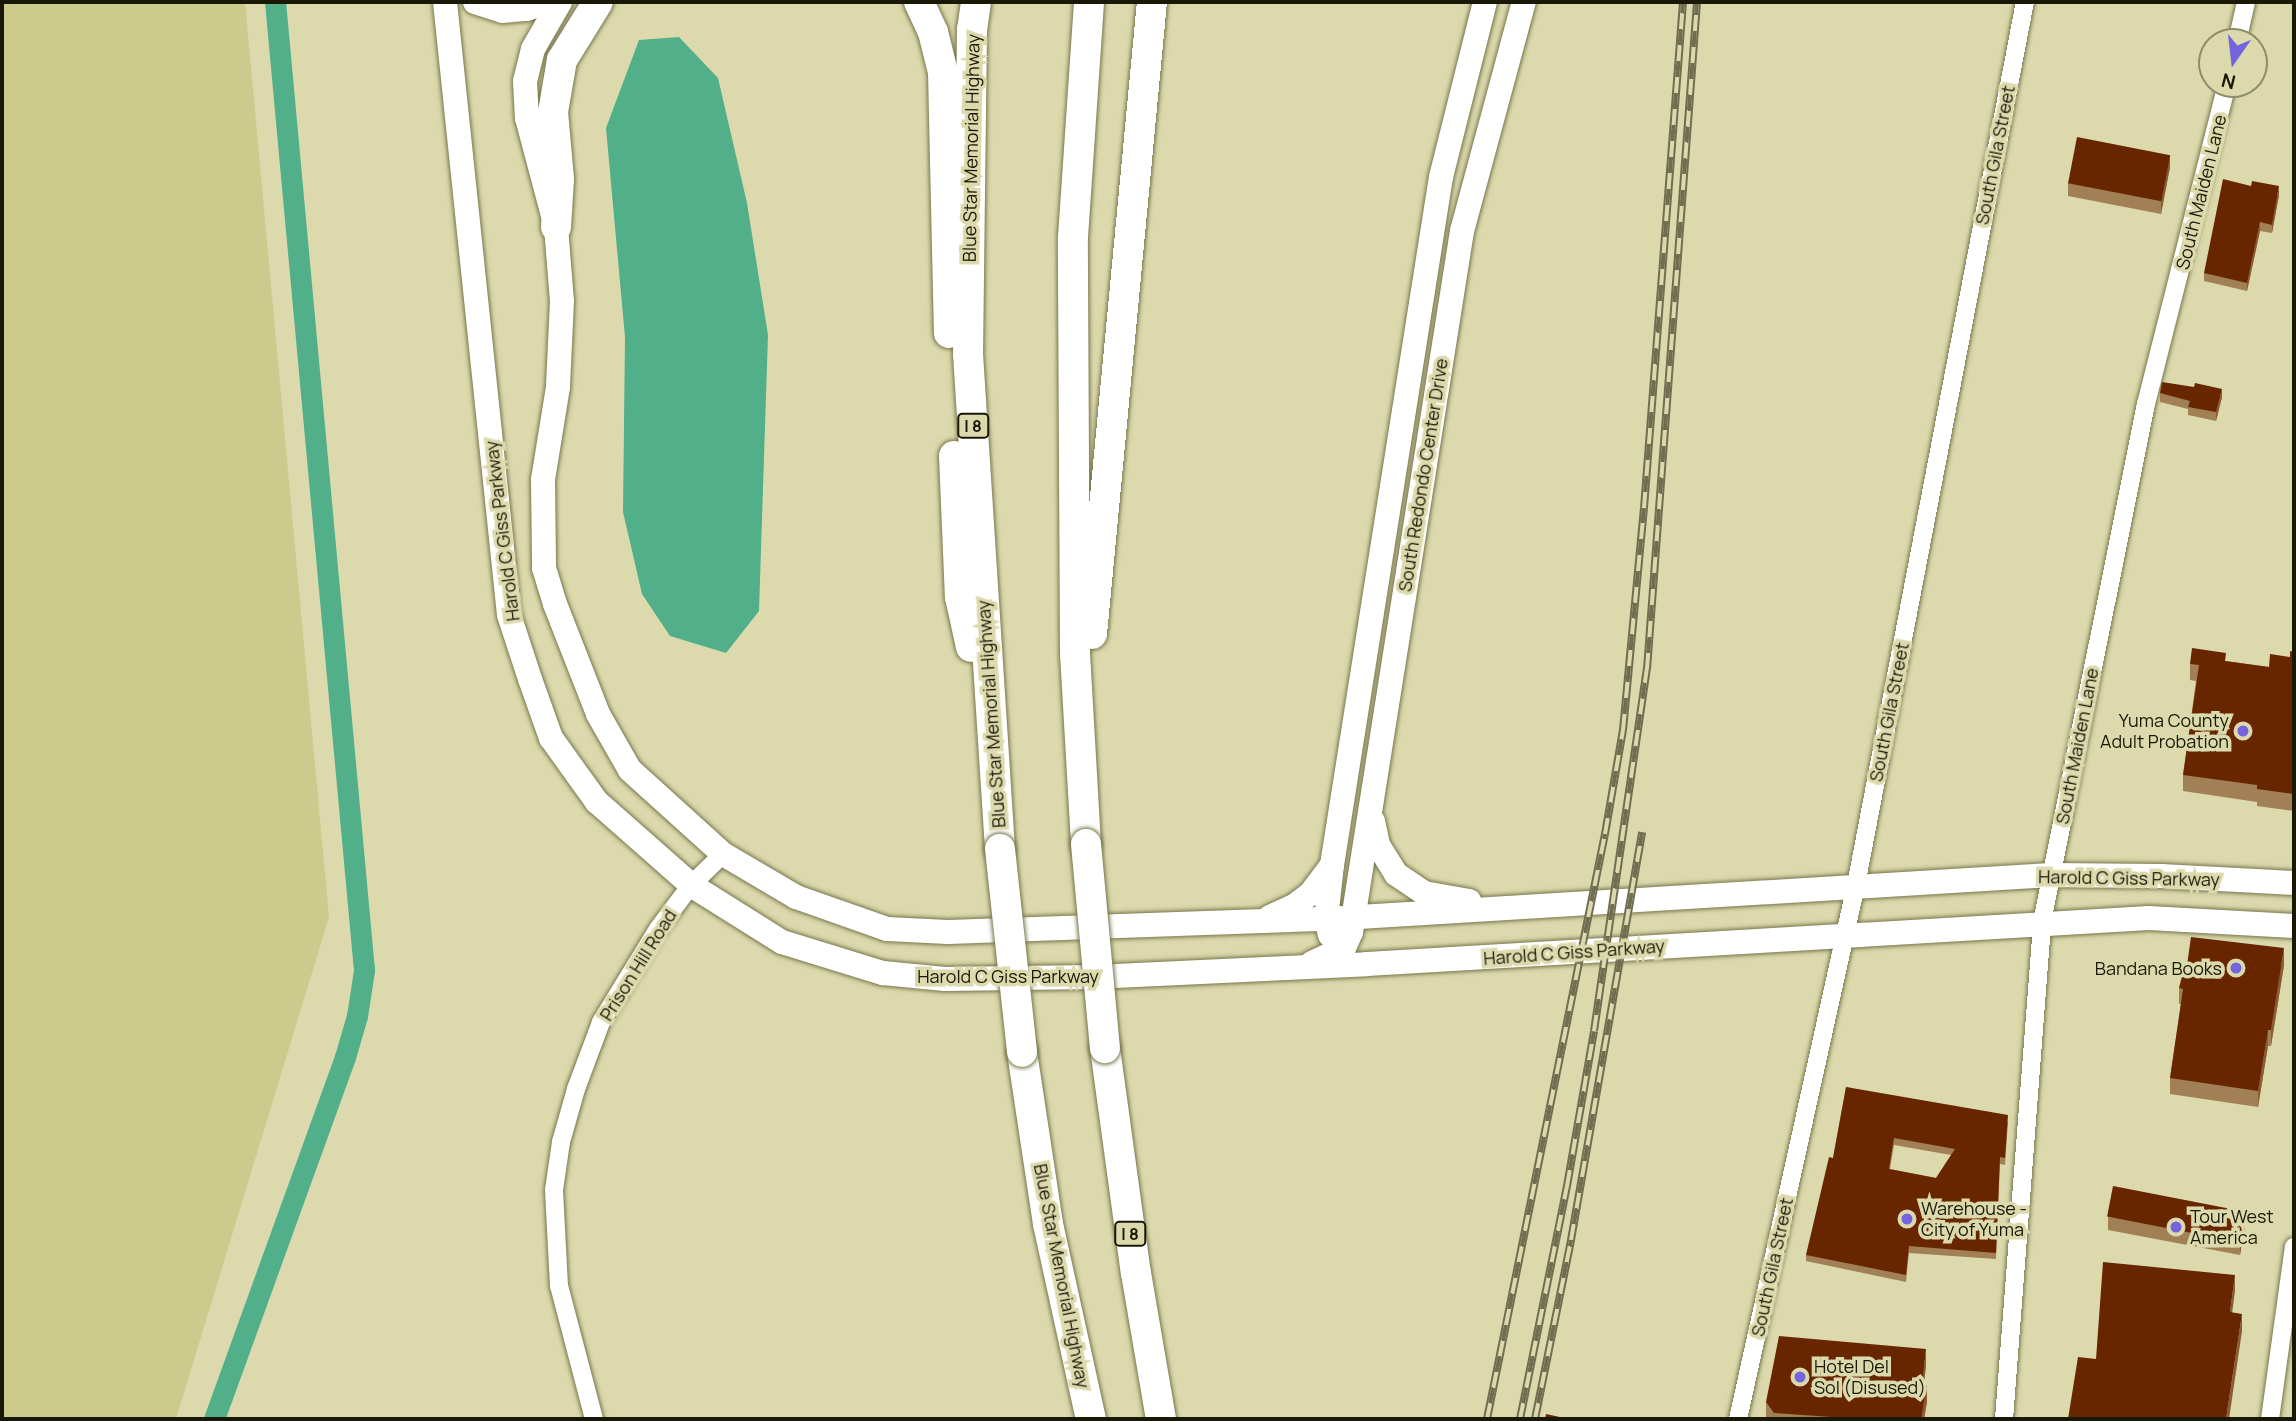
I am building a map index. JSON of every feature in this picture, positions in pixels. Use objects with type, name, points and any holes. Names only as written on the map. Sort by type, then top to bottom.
[{"type":"highway","points":[[556,227],[559,179],[553,112],[562,60],[598,2]]},
{"type":"highway","points":[[919,2],[933,32],[943,72],[950,362],[960,597],[991,744]]},
{"type":"highway","name":"Blue Star Memorial Highway","points":[[975,2],[972,29],[968,354],[991,744],[1022,1052],[1048,1224],[1091,1419]]},
{"type":"highway","name":"I 8","points":[[1089,2],[1073,237],[1076,654],[1080,763],[1105,1048],[1136,1273],[1161,1419]]},
{"type":"highway","points":[[1080,763],[1152,2]]},
{"type":"main road","name":"Harold C Giss Parkway","points":[[445,2],[509,615],[551,738],[597,802],[691,885],[782,942],[883,973],[945,979],[1300,968],[2042,922],[2149,918],[2294,926]]},
{"type":"main road","points":[[474,2],[502,11],[527,9],[547,2]]},
{"type":"main road","name":"Harold C Giss Parkway","points":[[560,2],[533,49],[525,81],[527,118],[556,227],[562,301],[558,387],[543,480],[544,568],[555,604],[598,714],[630,770],[723,854],[796,897],[887,929],[948,932],[1326,919],[2051,875],[2161,876],[2294,883]]},
{"type":"main road","name":"South Redondo Center Drive","points":[[1326,919],[1332,865],[1441,177],[1485,2]]},
{"type":"main road","name":"South Redondo Center Drive","points":[[1340,950],[1352,932],[1462,231],[1524,2]]},
{"type":"main road","points":[[1370,810],[1378,845],[1392,871],[1409,885],[1424,893],[1508,908]]},
{"type":"main road","points":[[1263,921],[1294,906],[1311,892],[1332,865]]},
{"type":"main road","points":[[1326,919],[1330,934],[1340,950],[1367,964]]},
{"type":"main road","points":[[1300,968],[1340,950]]},
{"type":"street","name":"South Gila Street","points":[[1738,1419],[1856,885],[2025,2]]},
{"type":"street","points":[[2240,28],[2246,2]]},
{"type":"street","name":"South Maiden Lane","points":[[2004,1419],[2042,922],[2147,404],[2224,98]]},
{"type":"street","name":"Prison Hill Road","points":[[594,1419],[559,1286],[554,1190],[561,1142],[576,1089],[601,1022],[638,959],[691,885],[723,854]]},
{"type":"street","points":[[2270,1419],[2294,1247]]},
{"type":"shaded area","points":[[2,2],[245,2],[329,917],[176,1419],[2,1419]]},
{"type":"shaded area","points":[[679,37],[718,78],[747,203],[768,335],[759,611],[726,653],[670,636],[642,594],[623,512],[625,337],[606,128],[639,40]]},
{"type":"building","points":[[2077,137],[2170,155],[2161,201],[2068,183]]},
{"type":"building","points":[[2223,179],[2251,186],[2252,181],[2279,186],[2272,225],[2260,222],[2247,283],[2204,273]]},
{"type":"building","points":[[2162,382],[2194,387],[2195,383],[2222,389],[2216,412],[2188,407],[2190,401],[2160,393]]},
{"type":"building","name":"Yuma County Adult Probation","points":[[2192,648],[2226,653],[2225,661],[2269,667],[2270,654],[2290,657],[2290,651],[2294,652],[2294,794],[2257,789],[2257,785],[2183,775],[2199,665],[2190,664]]},
{"type":"building","points":[[2191,937],[2284,948],[2258,1091],[2170,1078],[2183,989],[2179,988],[2183,972],[2186,972]]},
{"type":"building","points":[[1846,1087],[2008,1115],[2005,1158],[2000,1157],[1996,1253],[1909,1246],[1906,1275],[1806,1255],[1829,1157],[1833,1158]],"holes":[[[1894,1138],[1955,1149],[1936,1178],[1889,1169]]]},
{"type":"building","points":[[2113,1186],[2246,1212],[2240,1242],[2107,1216]]},
{"type":"building","points":[[2103,1262],[2235,1275],[2230,1312],[2242,1314],[2226,1419],[2068,1419],[2078,1357],[2096,1359]]},
{"type":"building","name":"Hotel Del Sol (Disused)","points":[[1779,1336],[1926,1349],[1922,1385],[1927,1385],[1921,1419],[1860,1419],[1774,1413],[1766,1402]]},
{"type":"building","points":[[1546,1414],[1569,1419],[1545,1419]]},
{"type":"waterway","points":[[214,1419],[345,1057],[357,1016],[364,970],[275,2]]},
{"type":"railway","points":[[1487,1419],[1605,834],[1623,730],[1644,508],[1683,2]]},
{"type":"railway","points":[[1520,1419],[1567,1186],[1594,1031],[1647,669],[1697,2]]},
{"type":"railway","points":[[1535,1419],[1571,1240],[1642,832]]},
{"type":"place","name":"Yuma County Adult Probation","points":[[2243,731]]},
{"type":"place","name":"Bandana Books","points":[[2236,968]]},
{"type":"place","name":"Warehouse - City of Yuma","points":[[1907,1219]]},
{"type":"place","name":"Tour West America","points":[[2176,1227]]},
{"type":"place","name":"Hotel Del Sol (Disused)","points":[[1800,1377]]}]
